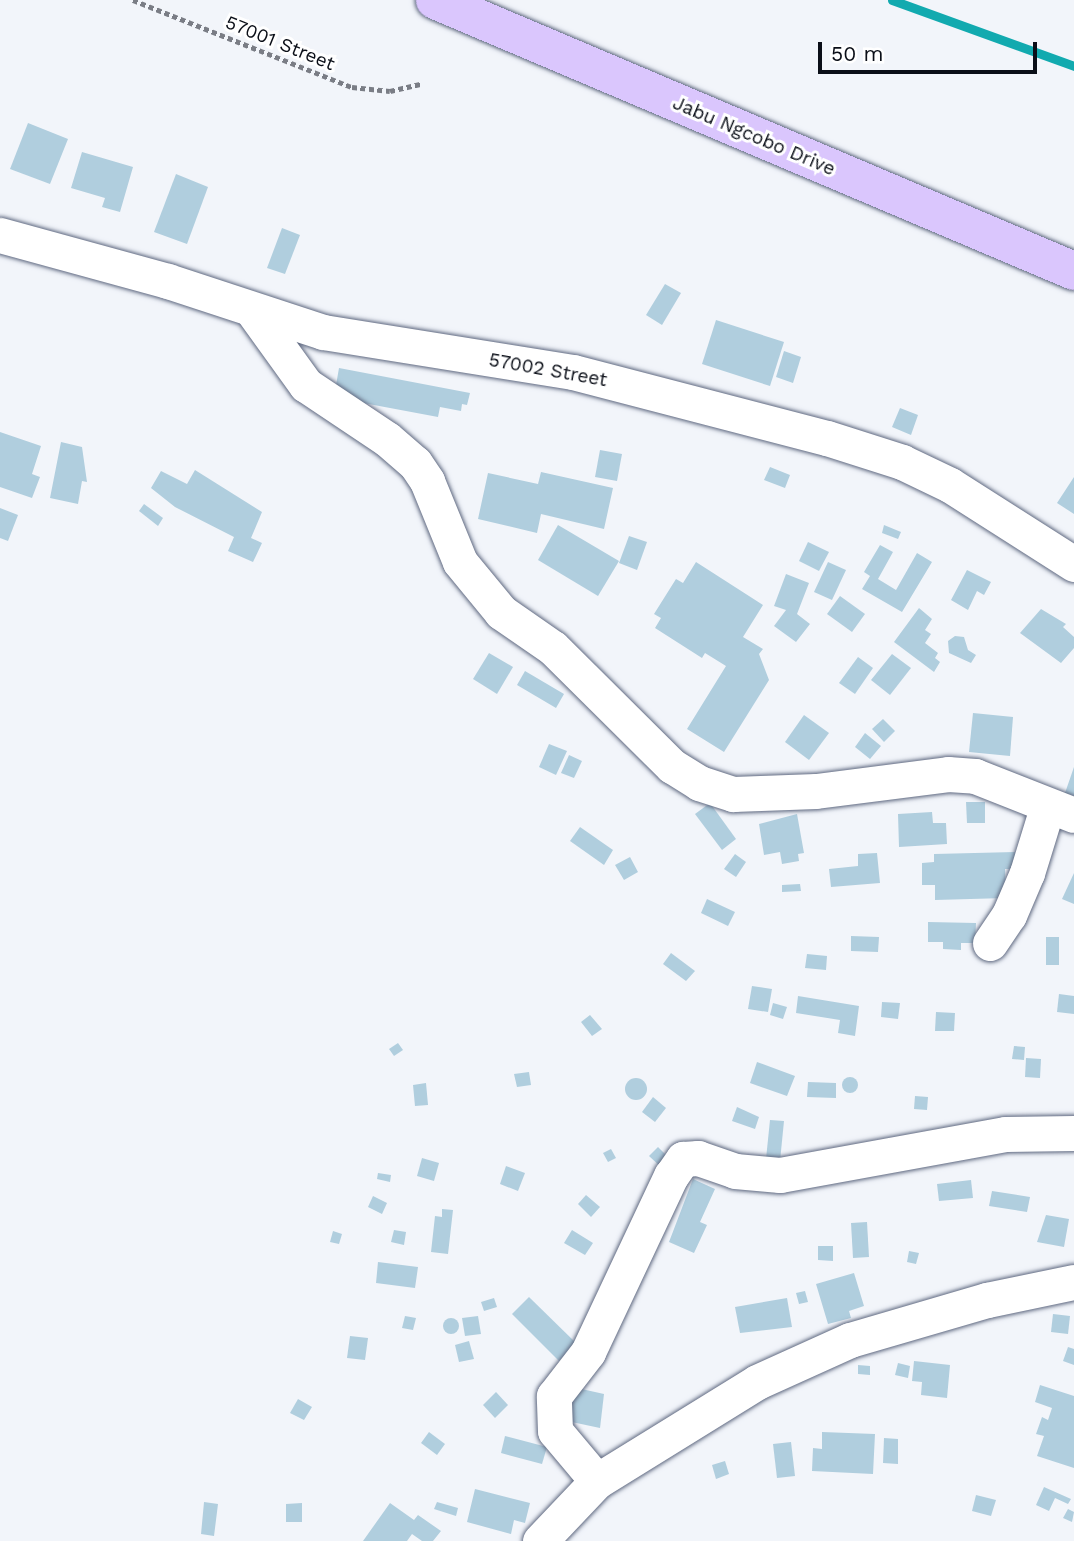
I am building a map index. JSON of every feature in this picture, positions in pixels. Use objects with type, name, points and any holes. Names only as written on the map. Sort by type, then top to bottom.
[{"type":"main road","name":"Jabu Ngcobo Drive","points":[[435,0],[1074,271]]},
{"type":"street","name":"57002 Street","points":[[0,235],[168,281],[254,313],[323,332],[573,372],[827,438],[902,462],[950,485],[1074,564]]},
{"type":"street","points":[[254,313],[306,385],[387,439],[415,463],[427,481],[460,562],[501,612],[553,648],[672,766],[733,794],[817,791],[948,774],[975,776],[1061,811],[1009,915],[990,943]]},
{"type":"street","points":[[597,1481],[555,1431],[554,1396],[588,1352],[671,1176],[683,1159],[698,1158],[735,1171],[780,1175],[1005,1134],[1074,1133]]},
{"type":"street","points":[[540,1541],[597,1481],[757,1382],[850,1340],[987,1300],[1074,1282]]},
{"type":"path","name":"57001 Street","points":[[133,0],[352,87],[390,91],[421,84]]},
{"type":"building","points":[[28,123],[68,139],[50,184],[10,169]]},
{"type":"building","points":[[82,152],[133,167],[120,212],[102,207],[105,198],[71,188]]},
{"type":"building","points":[[176,174],[208,187],[187,244],[154,232]]},
{"type":"building","points":[[282,228],[300,235],[285,274],[267,268]]},
{"type":"building","points":[[665,284],[681,293],[662,325],[646,315]]},
{"type":"building","points":[[716,320],[784,342],[770,386],[702,364]]},
{"type":"building","points":[[784,351],[801,357],[793,383],[776,377]]},
{"type":"building","points":[[339,368],[470,393],[467,405],[462,404],[461,411],[440,407],[438,417],[342,399],[335,391]]},
{"type":"building","points":[[900,408],[918,415],[911,435],[892,427]]},
{"type":"building","points":[[0,432],[41,446],[32,474],[40,477],[32,498],[0,487]]},
{"type":"building","points":[[61,442],[82,447],[87,482],[82,481],[78,504],[50,498]]},
{"type":"building","points":[[600,450],[622,454],[617,481],[595,477]]},
{"type":"building","points":[[770,467],[790,475],[785,488],[764,480]]},
{"type":"building","points":[[195,470],[262,512],[251,538],[262,543],[253,562],[228,551],[234,537],[175,507],[151,488],[161,471],[187,484]]},
{"type":"building","points":[[541,472],[613,488],[604,529],[541,514],[537,533],[478,519],[488,473],[538,484]]},
{"type":"building","points":[[1074,477],[1074,514],[1057,503]]},
{"type":"building","points":[[144,504],[163,518],[158,526],[139,511]]},
{"type":"building","points":[[0,508],[18,515],[8,541],[0,538]]},
{"type":"building","points":[[558,525],[619,561],[598,596],[538,560]]},
{"type":"building","points":[[884,525],[901,532],[898,539],[882,533]]},
{"type":"building","points":[[629,536],[647,542],[637,570],[619,563]]},
{"type":"building","points":[[808,542],[829,552],[819,571],[799,561]]},
{"type":"building","points":[[880,545],[893,552],[878,579],[896,590],[917,553],[932,562],[902,612],[862,589],[870,576],[864,572]]},
{"type":"building","points":[[696,562],[763,605],[743,637],[763,649],[759,654],[769,680],[724,752],[687,729],[726,666],[705,653],[702,658],[655,628],[661,618],[654,614],[676,579],[683,583]]},
{"type":"building","points":[[828,562],[846,570],[832,600],[814,592]]},
{"type":"building","points":[[967,570],[991,582],[984,595],[977,591],[968,610],[951,600]]},
{"type":"building","points":[[786,574],[809,583],[797,614],[810,624],[796,642],[774,626],[786,610],[774,606]]},
{"type":"building","points":[[840,596],[865,614],[852,632],[827,614]]},
{"type":"building","points":[[919,608],[932,619],[925,630],[931,634],[925,643],[938,653],[935,658],[940,662],[934,672],[894,642]]},
{"type":"building","points":[[1041,609],[1066,624],[1063,627],[1074,637],[1074,648],[1061,663],[1020,633]]},
{"type":"building","points":[[955,636],[964,637],[968,650],[976,655],[971,663],[949,653],[948,641]]},
{"type":"building","points":[[489,653],[513,667],[497,694],[473,679]]},
{"type":"building","points":[[892,654],[911,668],[890,695],[871,680]]},
{"type":"building","points":[[858,657],[873,668],[855,694],[839,683]]},
{"type":"building","points":[[525,671],[564,694],[556,708],[517,685]]},
{"type":"building","points":[[973,713],[1013,717],[1010,756],[969,752]]},
{"type":"building","points":[[804,715],[829,733],[809,760],[785,742]]},
{"type":"building","points":[[883,719],[895,731],[884,742],[872,729]]},
{"type":"building","points":[[865,733],[881,746],[870,759],[855,747]]},
{"type":"building","points":[[549,744],[567,751],[556,775],[539,767]]},
{"type":"building","points":[[569,755],[582,761],[574,778],[561,773]]},
{"type":"building","points":[[1074,767],[1074,796],[1065,793]]},
{"type":"building","points":[[966,802],[985,802],[985,823],[967,823]]},
{"type":"building","points":[[710,803],[736,839],[722,850],[695,814]]},
{"type":"building","points":[[932,812],[933,823],[946,823],[947,844],[899,847],[898,814]]},
{"type":"building","points":[[797,814],[804,853],[798,854],[799,861],[782,864],[780,852],[764,855],[759,824]]},
{"type":"building","points":[[580,827],[613,850],[604,865],[570,841]]},
{"type":"building","points":[[1015,852],[1016,869],[1005,869],[1006,898],[935,900],[935,885],[922,885],[922,863],[934,862],[934,854]]},
{"type":"building","points":[[877,853],[880,883],[831,887],[829,869],[858,866],[858,854]]},
{"type":"building","points":[[735,854],[746,862],[736,877],[724,869]]},
{"type":"building","points":[[630,857],[638,872],[624,880],[615,865]]},
{"type":"building","points":[[1074,873],[1074,904],[1062,899]]},
{"type":"building","points":[[800,884],[801,891],[782,892],[782,885]]},
{"type":"building","points":[[707,899],[735,912],[728,926],[701,913]]},
{"type":"building","points":[[928,922],[976,923],[975,943],[961,943],[961,950],[943,949],[943,942],[928,942]]},
{"type":"building","points":[[851,936],[879,937],[878,952],[851,951]]},
{"type":"building","points":[[1046,937],[1059,937],[1059,965],[1046,965]]},
{"type":"building","points":[[671,953],[695,971],[686,981],[663,964]]},
{"type":"building","points":[[807,954],[827,956],[826,970],[805,968]]},
{"type":"building","points":[[752,986],[772,989],[768,1012],[748,1009]]},
{"type":"building","points":[[1059,994],[1074,996],[1074,1014],[1057,1012]]},
{"type":"building","points":[[798,996],[859,1006],[855,1036],[838,1033],[840,1020],[796,1013]]},
{"type":"building","points":[[882,1002],[900,1003],[898,1019],[881,1017]]},
{"type":"building","points":[[773,1003],[787,1007],[783,1019],[770,1015]]},
{"type":"building","points":[[936,1012],[955,1013],[954,1031],[935,1031]]},
{"type":"building","points":[[590,1015],[602,1029],[592,1036],[581,1022]]},
{"type":"building","points":[[398,1043],[403,1050],[394,1056],[389,1049]]},
{"type":"building","points":[[1014,1046],[1025,1047],[1024,1060],[1012,1059]]},
{"type":"building","points":[[1026,1058],[1041,1059],[1040,1078],[1025,1077]]},
{"type":"building","points":[[757,1062],[795,1076],[787,1096],[750,1083]]},
{"type":"building","points":[[529,1072],[531,1085],[517,1087],[514,1074]]},
{"type":"building","points":[[850,1077],[858,1085],[850,1093],[842,1085]]},
{"type":"building","points":[[636,1078],[644,1081],[647,1089],[644,1097],[636,1100],[628,1097],[625,1089],[628,1081]]},
{"type":"building","points":[[808,1082],[836,1083],[836,1098],[807,1097]]},
{"type":"building","points":[[426,1083],[428,1105],[415,1106],[413,1085]]},
{"type":"building","points":[[915,1096],[928,1097],[927,1110],[914,1109]]},
{"type":"building","points":[[653,1097],[666,1108],[655,1122],[642,1112]]},
{"type":"building","points":[[737,1107],[759,1117],[755,1129],[732,1121]]},
{"type":"building","points":[[770,1120],[784,1121],[780,1161],[766,1159]]},
{"type":"building","points":[[658,1147],[671,1160],[662,1168],[649,1156]]},
{"type":"building","points":[[611,1149],[616,1158],[608,1162],[603,1153]]},
{"type":"building","points":[[422,1158],[439,1163],[434,1181],[417,1176]]},
{"type":"building","points":[[506,1166],[525,1173],[518,1191],[500,1184]]},
{"type":"building","points":[[378,1173],[391,1175],[390,1182],[377,1179]]},
{"type":"building","points":[[693,1179],[715,1189],[700,1222],[707,1225],[694,1253],[669,1242]]},
{"type":"building","points":[[971,1180],[973,1198],[939,1201],[937,1184]]},
{"type":"building","points":[[992,1191],[1030,1197],[1027,1212],[989,1206]]},
{"type":"building","points":[[586,1195],[600,1207],[591,1217],[578,1204]]},
{"type":"building","points":[[373,1196],[387,1203],[382,1214],[368,1207]]},
{"type":"building","points":[[442,1209],[453,1210],[448,1254],[431,1252],[435,1216],[442,1217]]},
{"type":"building","points":[[1046,1215],[1069,1219],[1064,1247],[1037,1242]]},
{"type":"building","points":[[867,1222],[869,1257],[853,1258],[851,1223]]},
{"type":"building","points":[[394,1230],[406,1232],[404,1245],[391,1242]]},
{"type":"building","points":[[572,1230],[593,1243],[585,1255],[564,1243]]},
{"type":"building","points":[[333,1231],[342,1234],[339,1244],[330,1242]]},
{"type":"building","points":[[818,1246],[833,1246],[833,1261],[818,1260]]},
{"type":"building","points":[[909,1251],[919,1253],[916,1264],[907,1262]]},
{"type":"building","points":[[378,1262],[418,1267],[415,1288],[376,1283]]},
{"type":"building","points":[[854,1273],[864,1306],[849,1311],[851,1318],[828,1324],[816,1284]]},
{"type":"building","points":[[805,1291],[808,1302],[799,1304],[796,1293]]},
{"type":"building","points":[[529,1297],[576,1343],[559,1361],[512,1314]]},
{"type":"building","points":[[494,1298],[497,1307],[484,1311],[481,1302]]},
{"type":"building","points":[[787,1298],[792,1327],[740,1333],[735,1307]]},
{"type":"building","points":[[1053,1314],[1070,1316],[1068,1334],[1051,1332]]},
{"type":"building","points":[[405,1316],[416,1318],[413,1330],[402,1328]]},
{"type":"building","points":[[478,1316],[481,1334],[465,1336],[462,1318]]},
{"type":"building","points":[[448,1318],[454,1318],[459,1326],[457,1332],[448,1334],[443,1329],[443,1323]]},
{"type":"building","points":[[350,1336],[368,1338],[365,1360],[347,1358]]},
{"type":"building","points":[[469,1341],[474,1359],[459,1362],[455,1345]]},
{"type":"building","points":[[1068,1347],[1074,1349],[1074,1365],[1063,1361]]},
{"type":"building","points":[[914,1361],[950,1365],[947,1398],[921,1395],[922,1382],[912,1381]]},
{"type":"building","points":[[898,1363],[910,1366],[908,1378],[895,1375]]},
{"type":"building","points":[[858,1365],[870,1366],[870,1375],[858,1374]]},
{"type":"building","points":[[1040,1385],[1074,1396],[1074,1468],[1037,1456],[1044,1436],[1036,1434],[1042,1417],[1048,1420],[1052,1408],[1035,1402]]},
{"type":"building","points":[[577,1388],[604,1394],[600,1428],[567,1421]]},
{"type":"building","points":[[496,1392],[508,1405],[495,1418],[483,1405]]},
{"type":"building","points":[[298,1399],[312,1407],[304,1420],[290,1413]]},
{"type":"building","points":[[429,1432],[445,1444],[437,1455],[421,1443]]},
{"type":"building","points":[[822,1432],[875,1434],[873,1474],[812,1471],[813,1448],[822,1449]]},
{"type":"building","points":[[505,1436],[547,1447],[542,1464],[501,1453]]},
{"type":"building","points":[[884,1438],[898,1439],[898,1464],[883,1463]]},
{"type":"building","points":[[791,1442],[795,1476],[777,1478],[773,1444]]},
{"type":"building","points":[[725,1461],[729,1474],[716,1479],[712,1465]]},
{"type":"building","points":[[1044,1487],[1071,1499],[1068,1504],[1055,1498],[1049,1511],[1036,1505]]},
{"type":"building","points":[[475,1489],[530,1503],[525,1523],[514,1520],[511,1534],[467,1522]]},
{"type":"building","points":[[976,1495],[996,1500],[991,1516],[972,1511]]},
{"type":"building","points":[[204,1502],[218,1504],[214,1536],[201,1534]]},
{"type":"building","points":[[437,1502],[458,1508],[456,1516],[434,1509]]},
{"type":"building","points":[[302,1503],[302,1522],[286,1522],[286,1504]]},
{"type":"building","points":[[390,1503],[414,1520],[418,1515],[441,1531],[433,1541],[422,1541],[412,1534],[407,1541],[363,1541]]},
{"type":"building","points":[[1068,1509],[1074,1512],[1072,1522],[1063,1518]]},
{"type":"waterway","points":[[892,0],[1074,66]]}]
